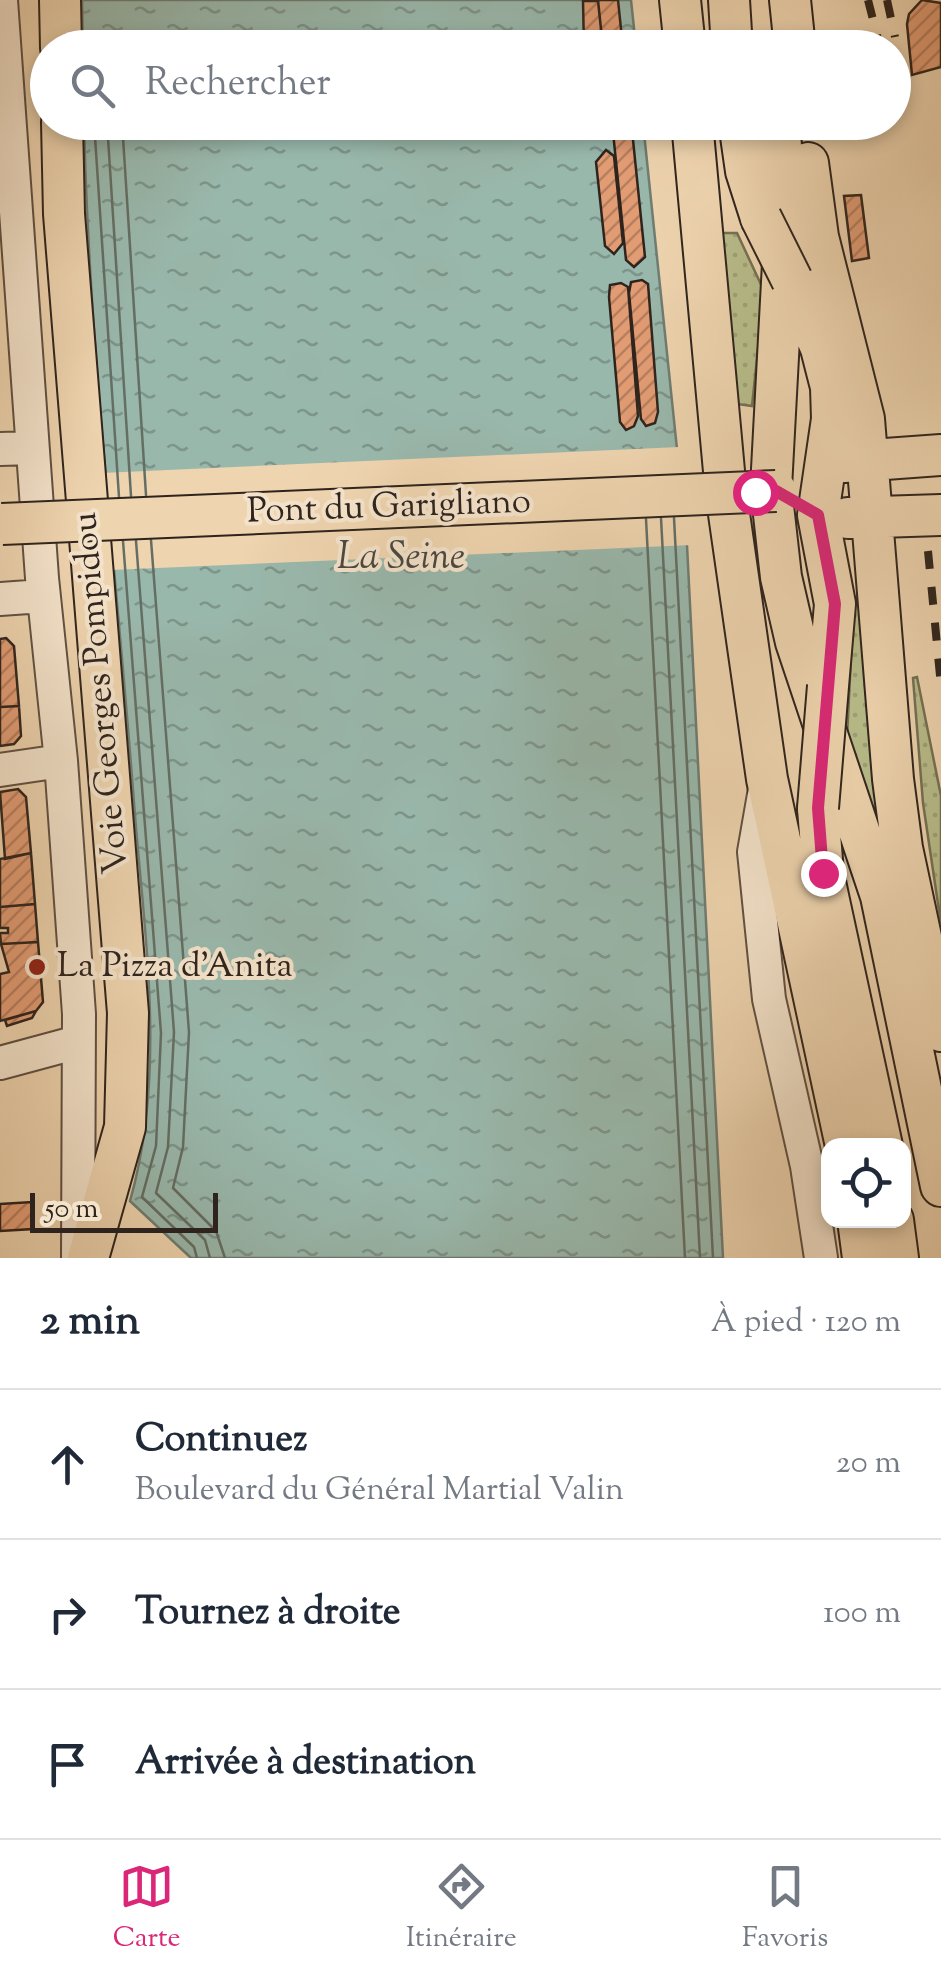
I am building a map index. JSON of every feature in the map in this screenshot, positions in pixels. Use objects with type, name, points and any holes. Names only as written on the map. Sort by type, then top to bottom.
[{"type":"main road","points":[[60,0],[61,30]]},
{"type":"main road","points":[[680,0],[683,30]]},
{"type":"main road","points":[[728,0],[730,30]]},
{"type":"main road","points":[[768,0],[770,30]]},
{"type":"main road","points":[[790,0],[793,30]]},
{"type":"main road","name":"Voie Georges Pompidou","points":[[62,140],[64,214],[128,1014],[125,1127],[88,1258]]},
{"type":"main road","points":[[694,140],[726,493],[767,780],[844,1138]]},
{"type":"main road","points":[[742,140],[746,171],[761,218],[821,348],[831,387],[832,419],[818,515],[835,604],[818,808],[823,873],[880,1138]]},
{"type":"main road","points":[[780,140],[786,207],[773,489],[780,577],[796,642],[881,896],[941,1186]]},
{"type":"main road","points":[[805,140],[818,237],[862,402],[876,518],[900,831],[941,1031]]},
{"type":"main road","points":[[773,489],[868,457],[941,455]]},
{"type":"main road","points":[[773,489],[818,515],[941,516]]},
{"type":"main road","name":"Pont du Garigliano","points":[[1,524],[773,489]]},
{"type":"main road","points":[[859,1228],[864,1258]]},
{"type":"main road","points":[[893,1228],[898,1258]]},
{"type":"street","points":[[2,0],[16,448],[43,596],[61,761],[78,1042],[78,1258]]},
{"type":"street","points":[[0,599],[43,596]]},
{"type":"street","points":[[0,770],[61,761]]},
{"type":"street","points":[[767,780],[754,852],[768,999],[807,1166],[822,1258]]},
{"type":"street","points":[[0,1063],[78,1042]]},
{"type":"green space","points":[[719,233],[737,233],[764,291],[752,406],[737,404]]},
{"type":"green space","points":[[867,591],[893,860],[846,757],[854,598]]},
{"type":"green space","points":[[917,677],[941,796],[941,924],[923,803],[913,678]]},
{"type":"water","points":[[82,0],[631,0],[634,30],[83,30]]},
{"type":"water","name":"La Seine","points":[[85,140],[645,140],[687,545],[723,1258],[191,1258],[130,1201],[148,1103],[150,1003]]},
{"type":"pier","points":[[679,447],[692,545],[111,570],[101,473]]},
{"type":"building","points":[[598,0],[618,0],[621,30],[601,30]]},
{"type":"building","points":[[922,0],[941,3],[941,67],[912,75],[909,14]]},
{"type":"building","points":[[583,1],[598,1],[601,30],[584,30]]},
{"type":"building","points":[[614,140],[633,140],[645,257],[634,267],[626,260]]},
{"type":"building","points":[[606,150],[614,156],[623,243],[614,254],[605,246],[596,162]]},
{"type":"building","points":[[861,195],[869,258],[852,261],[844,196]]},
{"type":"building","points":[[642,280],[648,284],[658,412],[655,423],[646,426],[641,419],[629,293],[631,282]]},
{"type":"building","points":[[621,283],[628,287],[638,416],[634,426],[626,430],[620,422],[609,297],[610,285]]},
{"type":"building","points":[[6,638],[14,646],[19,706],[0,707],[0,639]]},
{"type":"building","points":[[19,706],[21,736],[14,744],[0,746],[0,707]]},
{"type":"building","points":[[18,789],[26,797],[31,853],[5,859],[0,792]]},
{"type":"building","points":[[31,853],[35,904],[0,907],[0,859]]},
{"type":"building","points":[[35,904],[38,942],[1,944],[0,933],[8,933],[8,928],[0,928],[0,907]]},
{"type":"building","points":[[38,942],[43,1002],[36,1011],[0,1021],[0,974],[9,972],[1,944]]},
{"type":"building","points":[[36,1011],[32,1018],[7,1026],[5,1020]]},
{"type":"building","points":[[32,1202],[33,1229],[0,1231],[0,1204]]},
{"type":"railway","points":[[868,0],[876,30]]},
{"type":"railway","points":[[887,0],[893,30]]},
{"type":"railway","points":[[928,551],[941,686]]},
{"type":"place","name":"La Pizza d'Anita","points":[[37,967]]},
{"type":"route","points":[[755,492],[776,491],[818,515],[832,570],[835,604],[818,808],[823,873]]}]
